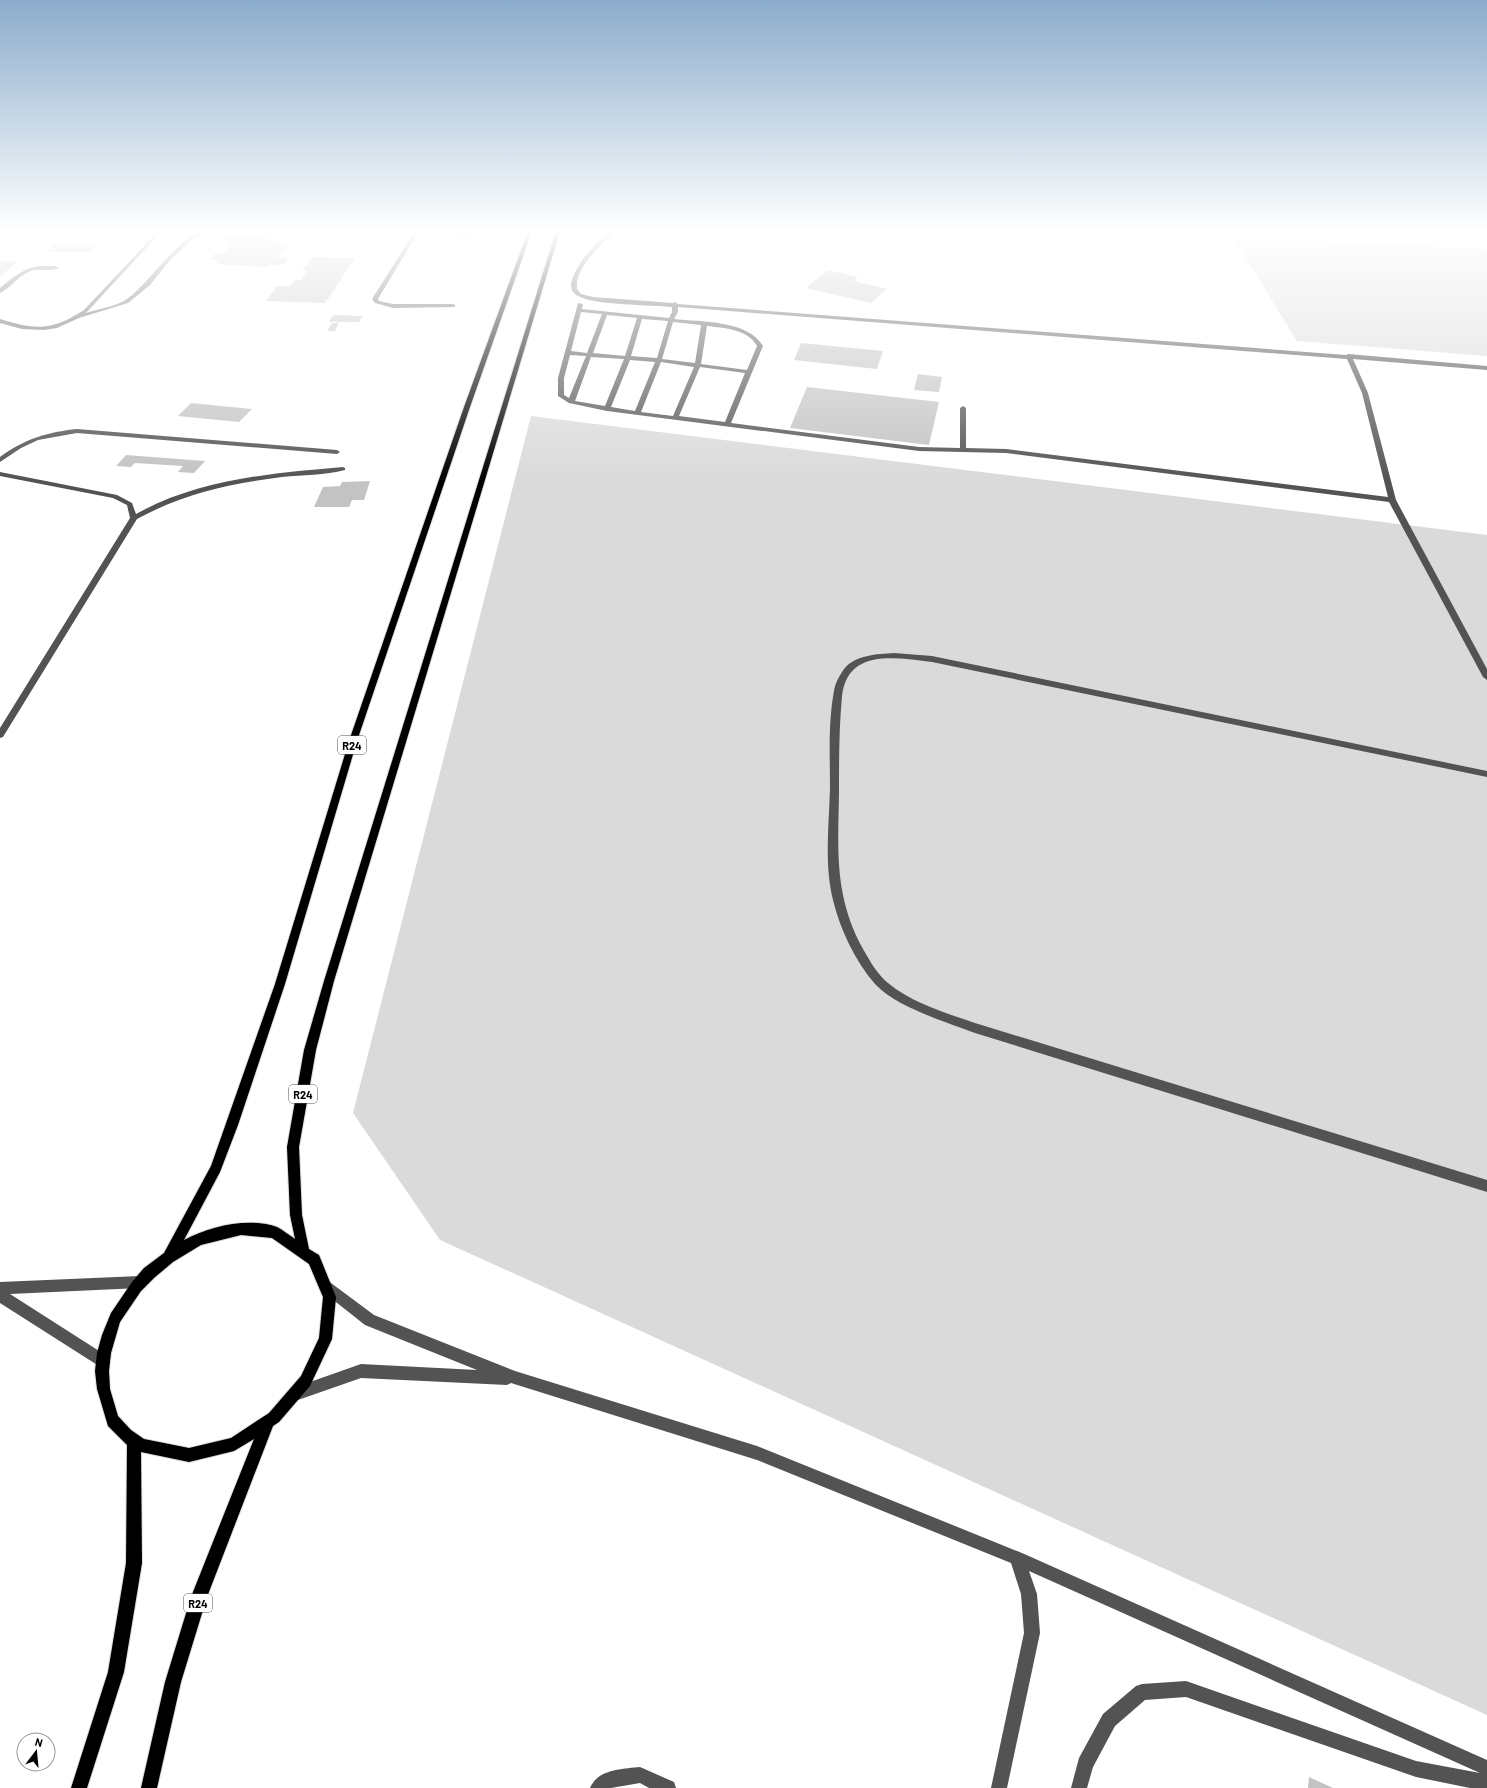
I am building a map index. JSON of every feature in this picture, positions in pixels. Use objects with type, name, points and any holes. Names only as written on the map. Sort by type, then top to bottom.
[{"type":"main road","name":"R24","points":[[169,1256],[216,1168],[232,1125],[280,984],[298,918],[353,741],[464,414],[500,314]]},
{"type":"main road","name":"R24","points":[[303,1247],[296,1215],[293,1147],[310,1050],[329,981],[533,314]]},
{"type":"main road","name":"R24","points":[[241,1229],[275,1233],[303,1247],[318,1264],[327,1286],[330,1311],[326,1338],[315,1366],[298,1393],[267,1424],[234,1443],[207,1453],[180,1455],[155,1451],[134,1441],[113,1421],[103,1393],[102,1361],[109,1333],[122,1307],[140,1282],[169,1256],[205,1237],[241,1229]]},
{"type":"main road","name":"R24","points":[[149,1788],[173,1682],[199,1597],[267,1424]]},
{"type":"main road","points":[[79,1788],[116,1672],[134,1562],[134,1441]]},
{"type":"street","points":[[75,319],[81,314]]},
{"type":"street","points":[[0,321],[24,329],[38,329],[89,314]]},
{"type":"street","points":[[578,314],[561,378],[561,396],[571,402],[607,409],[919,449],[1006,451],[1392,500]]},
{"type":"street","points":[[571,402],[604,314]]},
{"type":"street","points":[[618,314],[704,325],[746,333],[756,340],[760,346],[758,354],[727,425]]},
{"type":"street","points":[[637,413],[659,360],[673,314]]},
{"type":"street","points":[[810,314],[1487,368]]},
{"type":"street","points":[[607,409],[628,356],[640,317]]},
{"type":"street","points":[[675,418],[698,365],[704,325]]},
{"type":"street","points":[[568,353],[628,356],[749,372]]},
{"type":"street","points":[[1348,356],[1354,365],[1364,393],[1392,500],[1487,677]]},
{"type":"street","points":[[963,408],[963,450]]},
{"type":"street","points":[[0,460],[28,441],[50,433],[77,431],[337,452]]},
{"type":"street","points":[[0,735],[134,518],[169,500],[205,490],[292,474],[343,469]]},
{"type":"street","points":[[0,474],[115,496],[130,504],[134,518]]},
{"type":"street","points":[[0,478],[8,476]]},
{"type":"street","points":[[1487,774],[932,659],[887,655],[869,658],[855,663],[847,669],[841,681],[836,732],[833,872],[836,898],[844,925],[854,944],[880,982],[900,998],[948,1019],[1171,1090],[1487,1186]]},
{"type":"street","points":[[0,1288],[140,1282]]},
{"type":"street","points":[[327,1286],[370,1320],[515,1378],[757,1453],[1017,1558],[1487,1768]]},
{"type":"street","points":[[0,1295],[102,1361]]},
{"type":"street","points":[[298,1393],[361,1371],[515,1378]]},
{"type":"street","points":[[999,1788],[1032,1633],[1029,1594],[1017,1558]]},
{"type":"street","points":[[1079,1788],[1085,1764],[1109,1720],[1142,1692],[1186,1689],[1416,1768],[1487,1783]]},
{"type":"street","points":[[598,1788],[608,1780],[640,1775],[668,1788]]},
{"type":"shaded area","points":[[1281,314],[1487,314],[1487,356],[1297,341]]},
{"type":"shaded area","points":[[531,416],[1487,535],[1487,1715],[440,1240],[353,1113]]},
{"type":"building","points":[[333,315],[363,316],[359,322],[329,322]]},
{"type":"building","points":[[332,323],[339,323],[335,331],[327,331]]},
{"type":"building","points":[[801,343],[883,351],[877,369],[794,360]]},
{"type":"building","points":[[918,374],[942,377],[939,392],[914,390]]},
{"type":"building","points":[[807,387],[939,402],[929,445],[790,428]]},
{"type":"building","points":[[191,403],[252,409],[239,422],[178,416]]},
{"type":"building","points":[[126,455],[205,461],[194,473],[178,472],[183,466],[135,463],[131,467],[116,466]]},
{"type":"building","points":[[370,481],[364,500],[352,500],[349,507],[314,507],[323,487],[340,486],[342,482]]},
{"type":"building","points":[[1309,1777],[1333,1788],[1308,1788]]}]
